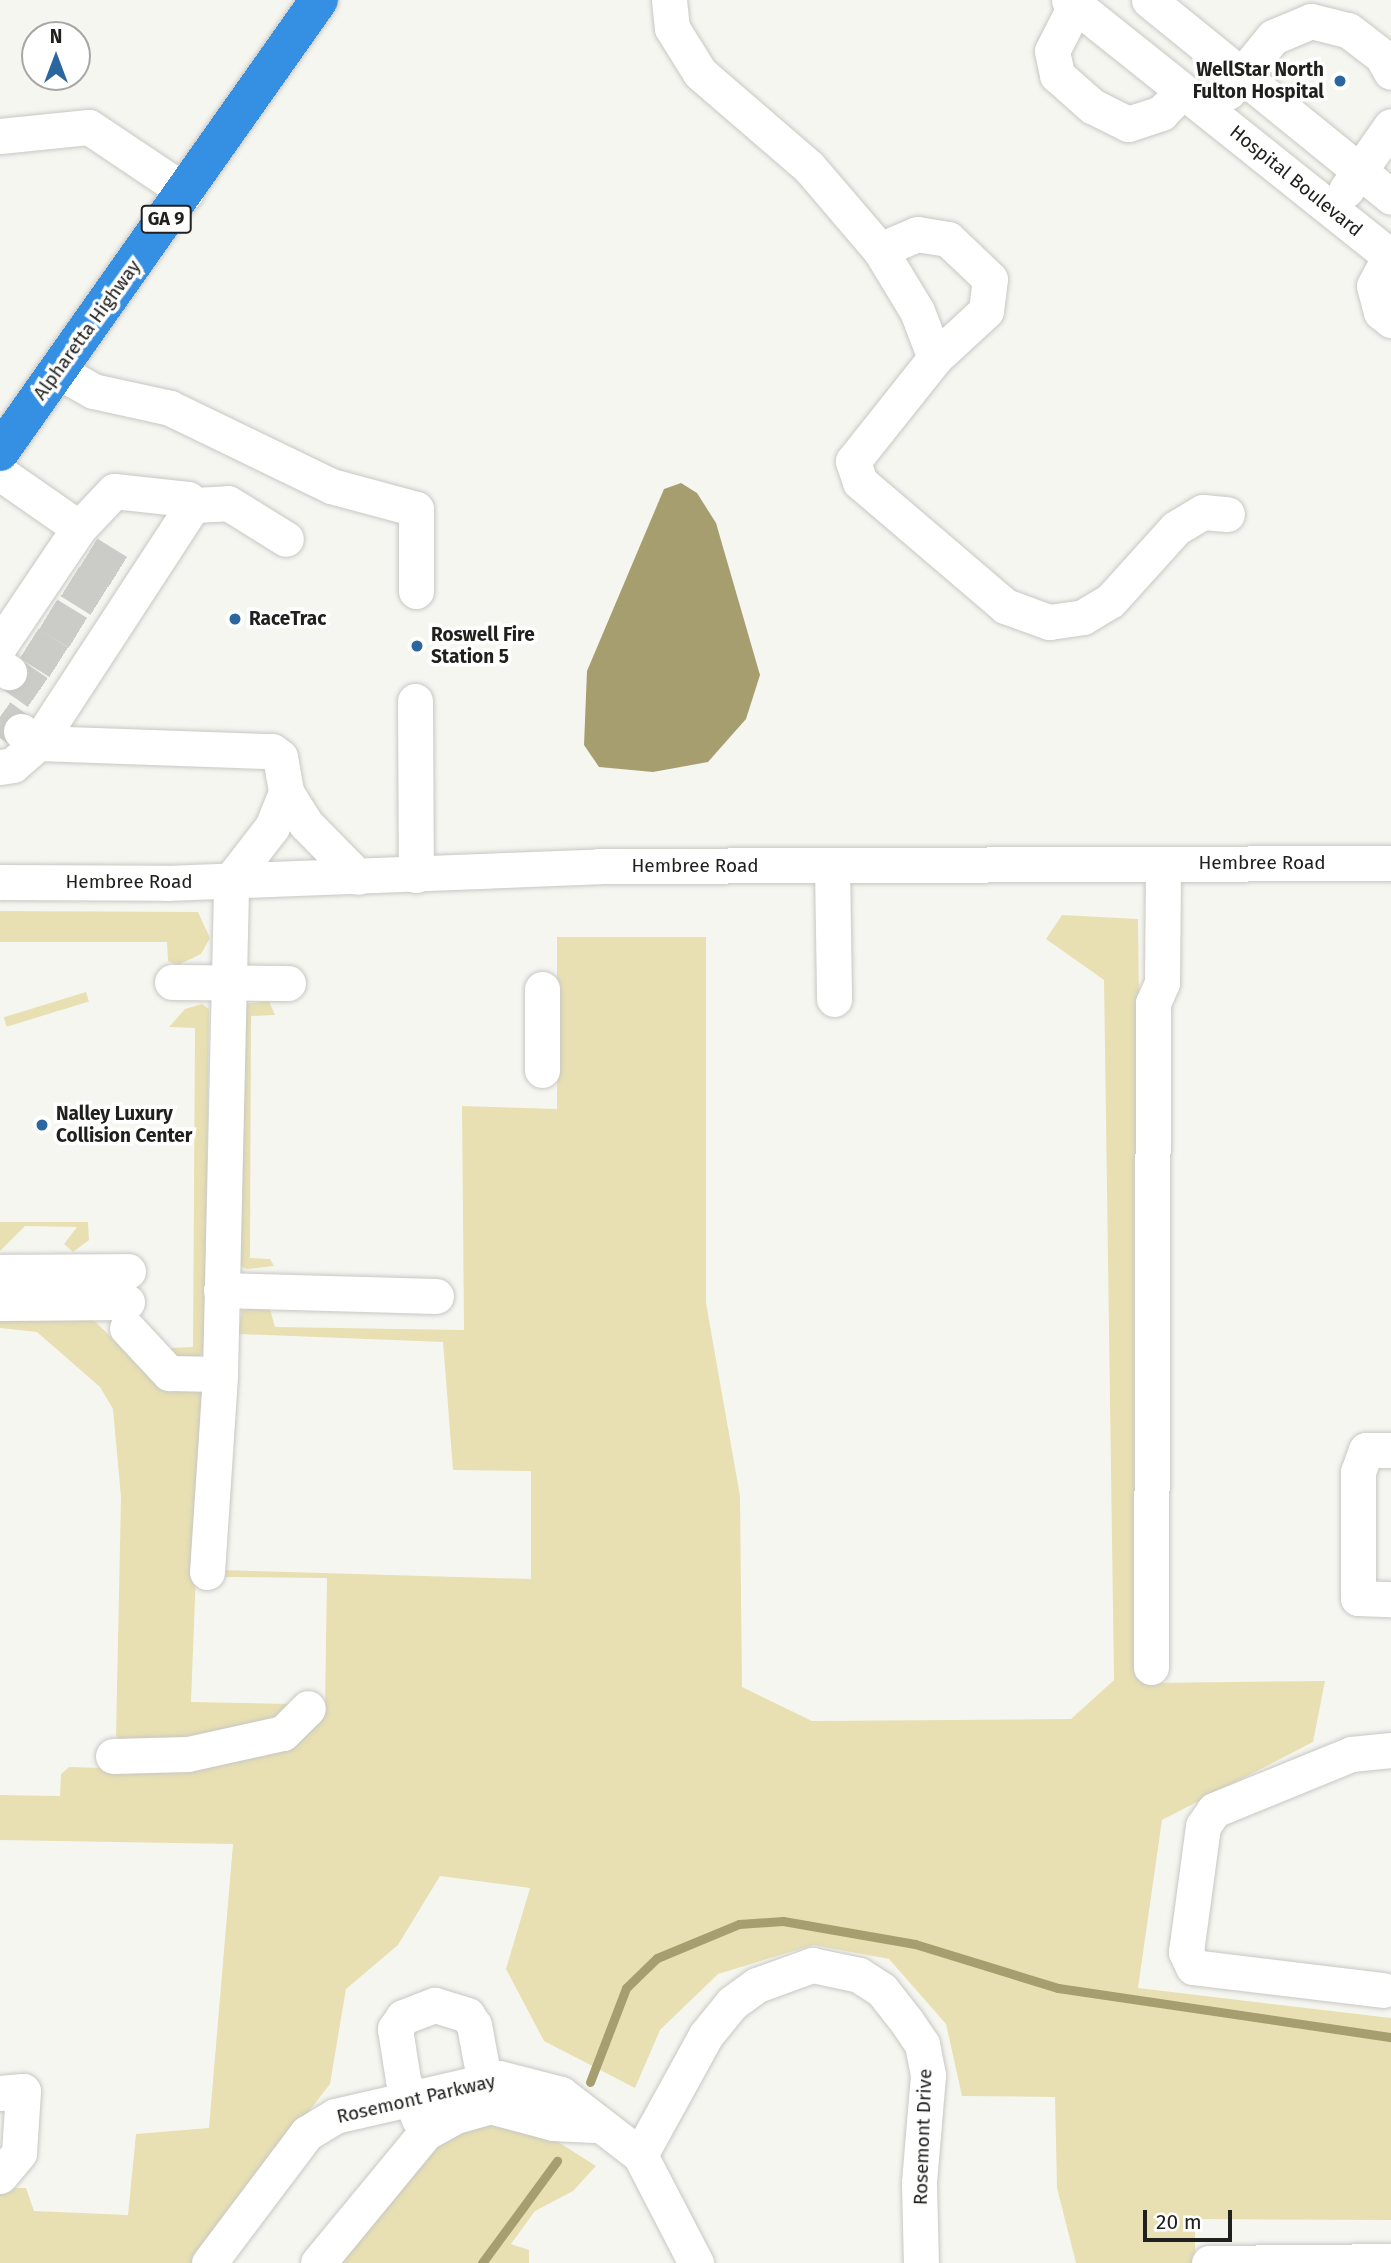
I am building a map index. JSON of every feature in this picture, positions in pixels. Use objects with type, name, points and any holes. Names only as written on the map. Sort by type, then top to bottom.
[{"type":"highway","name":"Alpharetta Highway","points":[[4,439],[58,371],[319,0]]},
{"type":"street","points":[[669,0],[672,28],[700,73],[809,167],[880,250],[917,311],[935,358]]},
{"type":"street","points":[[1149,0],[1391,197]]},
{"type":"street","points":[[1074,1],[1052,51],[1057,75],[1093,106],[1128,124],[1161,113],[1183,91]]},
{"type":"street","name":"Hospital Boulevard","points":[[1074,1],[1211,114],[1391,256]]},
{"type":"street","points":[[1211,114],[1273,37],[1311,21],[1348,30],[1382,56],[1391,72]]},
{"type":"street","points":[[1331,209],[1391,126]]},
{"type":"street","points":[[0,136],[89,127],[186,192]]},
{"type":"street","points":[[880,250],[917,234],[948,239],[990,279],[986,311],[935,358],[853,461],[860,482],[1005,606],[1049,622],[1083,617],[1110,601],[1176,528],[1203,512],[1227,514]]},
{"type":"street","points":[[1391,256],[1374,286],[1381,312],[1391,320]]},
{"type":"street","points":[[58,371],[93,391],[170,408],[331,486],[416,509],[416,590]]},
{"type":"street","points":[[0,473],[72,554]]},
{"type":"street","points":[[18,639],[114,491],[124,488],[188,499],[192,505]]},
{"type":"street","points":[[0,767],[13,765],[28,736],[92,641],[192,505],[228,503],[286,539]]},
{"type":"street","points":[[415,701],[416,875]]},
{"type":"street","points":[[28,736],[272,751],[280,757],[286,792],[325,847],[358,877]]},
{"type":"street","points":[[207,1572],[220,1374],[224,982],[231,880],[272,827],[286,792]]},
{"type":"street","name":"Hembree Road","points":[[0,882],[358,877],[599,866],[1391,863]]},
{"type":"street","points":[[1151,1667],[1153,1003],[1161,983],[1163,864]]},
{"type":"street","points":[[832,866],[834,999]]},
{"type":"street","points":[[172,982],[288,983]]},
{"type":"street","points":[[542,989],[542,1070]]},
{"type":"street","points":[[0,1272],[127,1300],[169,1373],[220,1374]]},
{"type":"street","points":[[221,1290],[436,1296]]},
{"type":"street","points":[[0,1303],[127,1300]]},
{"type":"street","points":[[1391,1450],[1366,1450],[1358,1472],[1358,1598],[1391,1600]]},
{"type":"street","points":[[113,1756],[188,1754],[284,1733],[308,1707]]},
{"type":"street","points":[[1383,1990],[1193,1967],[1186,1952],[1203,1826],[1214,1810],[1351,1754],[1391,1750]]},
{"type":"street","name":"Rosemont Drive","points":[[640,2155],[706,2035],[732,2003],[757,1985],[812,1965],[859,1975],[882,1990],[922,2044],[928,2075],[919,2183],[921,2263]]},
{"type":"street","points":[[425,2133],[410,2100],[395,2029],[426,2008],[451,2006],[467,2014],[487,2093]]},
{"type":"street","points":[[0,2176],[19,2153],[12,2092]]},
{"type":"street","name":"Rosemont Parkway","points":[[318,2263],[425,2133],[487,2093]]},
{"type":"street","name":"Rosemont Parkway","points":[[209,2263],[307,2133],[335,2116],[410,2100],[487,2093],[553,2123],[594,2125],[640,2155],[696,2263]]},
{"type":"street","points":[[1209,2263],[1391,2261]]},
{"type":"shaded area","points":[[681,483],[697,493],[716,523],[760,675],[746,719],[708,762],[653,772],[599,767],[584,745],[587,671],[664,489]]},
{"type":"shaded area","points":[[0,911],[198,912],[210,938],[201,954],[178,965],[168,961],[167,942],[0,942]]},
{"type":"shaded area","points":[[1062,915],[1138,919],[1147,1683],[1325,1681],[1313,1742],[1162,1820],[1138,1988],[1391,2018],[1391,2220],[1195,2219],[1195,2263],[1076,2263],[1057,2188],[1055,2097],[962,2096],[946,2024],[889,1959],[813,1945],[718,1974],[660,2030],[635,2088],[544,2041],[506,1969],[530,1888],[440,1876],[398,1945],[346,1989],[330,2084],[192,2263],[0,2263],[0,2188],[26,2188],[34,2211],[128,2215],[136,2134],[209,2128],[233,1844],[0,1840],[0,1795],[60,1796],[61,1774],[69,1767],[138,1769],[309,1726],[325,1704],[327,1578],[220,1577],[220,1570],[531,1579],[531,1471],[453,1470],[443,1342],[238,1334],[242,1310],[269,1306],[275,1327],[464,1330],[462,1106],[557,1109],[557,937],[706,937],[706,1303],[740,1496],[742,1687],[812,1721],[1071,1719],[1114,1680],[1104,980],[1046,939]]},
{"type":"shaded area","points":[[86,992],[89,1002],[7,1027],[4,1017]]},
{"type":"shaded area","points":[[269,1001],[275,1015],[251,1016],[250,1258],[270,1259],[274,1266],[247,1269],[240,1266],[245,1004]]},
{"type":"shaded area","points":[[202,1004],[209,1009],[205,1348],[199,1357],[171,1357],[171,1348],[193,1347],[195,1028],[169,1027],[185,1009]]},
{"type":"shaded area","points":[[0,1222],[88,1222],[89,1240],[73,1252],[64,1244],[77,1227],[25,1226],[0,1251]]},
{"type":"shaded area","points":[[84,1311],[166,1390],[203,1392],[191,1702],[292,1704],[286,1715],[220,1733],[125,1744],[116,1736],[121,1497],[113,1409],[100,1387],[37,1332],[0,1328],[0,1312]]},
{"type":"shaded area","points":[[465,2121],[533,2126],[596,2166],[573,2191],[535,2211],[511,2244],[529,2250],[529,2263],[328,2263],[418,2156]]},
{"type":"waterway","points":[[590,2082],[626,1988],[657,1958],[739,1924],[783,1921],[915,1944],[1058,1988],[1391,2037]]},
{"type":"waterway","points":[[482,2263],[557,2161]]},
{"type":"tunnel","points":[[88,553],[127,577]]},
{"type":"tunnel","points":[[70,581],[107,604]]},
{"type":"tunnel","points":[[48,614],[84,636]]},
{"type":"tunnel","points":[[29,643],[64,665]]},
{"type":"tunnel","points":[[9,672],[42,695]]},
{"type":"tunnel","points":[[0,716],[18,729]]},
{"type":"place","name":"WellStar North Fulton Hospital","points":[[1340,81]]},
{"type":"place","name":"RaceTrac","points":[[235,619]]},
{"type":"place","name":"Roswell Fire Station 5","points":[[417,646]]},
{"type":"place","name":"Nalley Luxury Collision Center","points":[[42,1125]]}]
